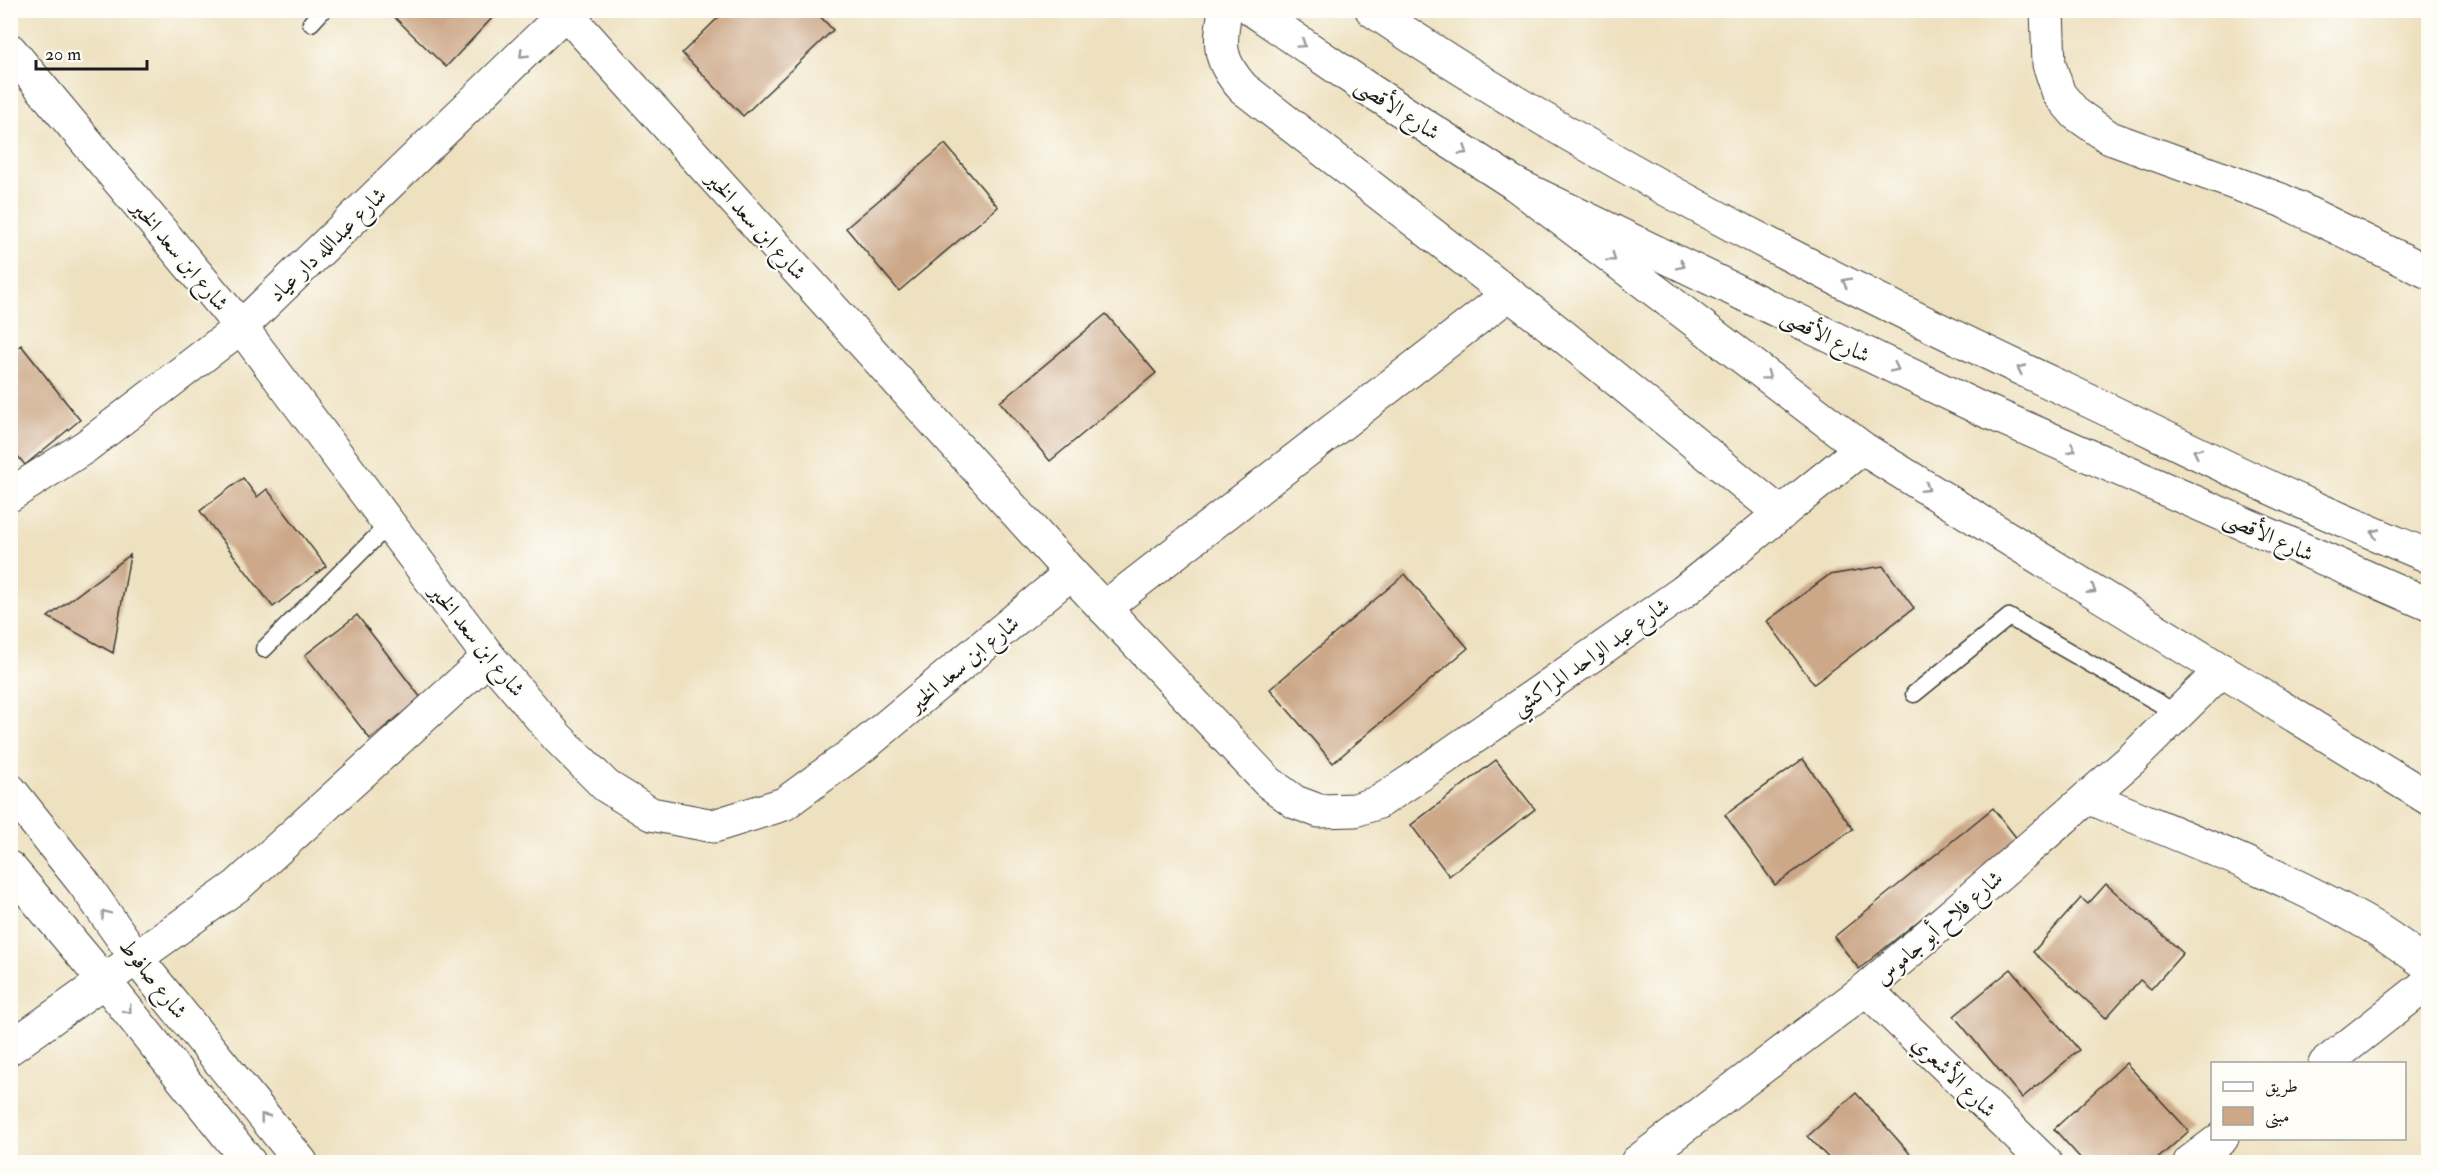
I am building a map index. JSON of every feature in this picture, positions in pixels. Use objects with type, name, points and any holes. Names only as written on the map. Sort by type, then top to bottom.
[{"type":"main road","points":[[1225,10],[1220,37],[1222,57],[1229,72],[1243,88],[1509,294],[1781,514]]},
{"type":"main road","name":"شارع الأقصى","points":[[1253,10],[1365,87],[1515,184],[1977,408],[2428,604]]},
{"type":"main road","name":"شارع الأقصى","points":[[1372,10],[1440,57],[1587,145],[1745,230],[1949,335],[2313,507],[2428,556]]},
{"type":"main road","points":[[2047,10],[2049,64],[2059,94],[2076,114],[2110,138],[2234,185],[2281,200],[2428,272]]},
{"type":"main road","name":"شارع عبدالله دار عياد","points":[[10,495],[85,447],[241,327],[564,12]]},
{"type":"main road","name":"شارع ابن سعد الخير","points":[[564,12],[1071,573],[1268,782],[1295,802]]},
{"type":"main road","name":"شارع ابن سعد الخير","points":[[10,50],[241,327],[489,657],[558,738],[606,786],[651,814],[714,826],[784,804],[863,746],[1071,573]]},
{"type":"main road","points":[[1515,184],[1862,448],[2428,798]]},
{"type":"main road","points":[[1104,608],[1509,294]]},
{"type":"main road","name":"شارع عبد الواحد المراكشي","points":[[1295,802],[1319,811],[1355,810],[1379,802],[1683,592],[1862,448]]},
{"type":"main road","points":[[10,1048],[237,886],[489,657]]},
{"type":"main road","name":"شارع فلاح أبو جاموس","points":[[1637,1162],[1866,989],[2132,759],[2222,670]]},
{"type":"main road","name":"شارع صافوط","points":[[10,790],[83,882],[137,959],[301,1162]]},
{"type":"main road","points":[[2088,797],[2228,854],[2314,896],[2369,924],[2428,965]]},
{"type":"main road","name":"شارع صافوط","points":[[10,868],[105,981],[249,1162]]},
{"type":"main road","points":[[2328,1062],[2428,983]]},
{"type":"main road","name":"شارع الأشعري","points":[[1866,989],[2045,1162]]},
{"type":"main road","points":[[2190,1162],[2219,1140]]},
{"type":"lane","points":[[311,23],[323,10]]},
{"type":"lane","points":[[264,649],[388,525]]},
{"type":"lane","points":[[1914,694],[2009,617],[2178,714]]},
{"type":"building","points":[[387,10],[490,10],[495,15],[446,67]]},
{"type":"building","points":[[726,10],[814,10],[833,30],[743,116],[682,53]]},
{"type":"building","points":[[945,144],[998,207],[899,291],[846,228]]},
{"type":"building","points":[[1106,314],[1156,373],[1050,461],[1000,402]]},
{"type":"building","points":[[21,345],[80,420],[25,465],[10,446],[10,354]]},
{"type":"building","points":[[243,478],[257,497],[267,489],[326,566],[273,607],[200,511]]},
{"type":"building","points":[[130,555],[113,653],[48,617]]},
{"type":"building","points":[[1883,566],[1914,608],[1814,684],[1767,621],[1829,575]]},
{"type":"building","points":[[1405,574],[1468,648],[1333,763],[1270,689]]},
{"type":"building","points":[[357,615],[421,698],[370,739],[305,655]]},
{"type":"building","points":[[1803,759],[1853,829],[1775,885],[1725,815]]},
{"type":"building","points":[[1496,760],[1535,809],[1449,876],[1411,825]]},
{"type":"building","points":[[1993,808],[2018,840],[1859,969],[1834,937]]},
{"type":"building","points":[[2106,884],[2183,953],[2151,989],[2140,980],[2106,1018],[2033,952],[2081,898],[2088,904]]},
{"type":"building","points":[[2011,969],[2079,1050],[2022,1098],[1954,1016]]},
{"type":"building","points":[[2126,1063],[2189,1131],[2154,1162],[2084,1162],[2054,1129]]},
{"type":"building","points":[[1856,1093],[1913,1157],[1907,1162],[1832,1162],[1808,1136]]}]
